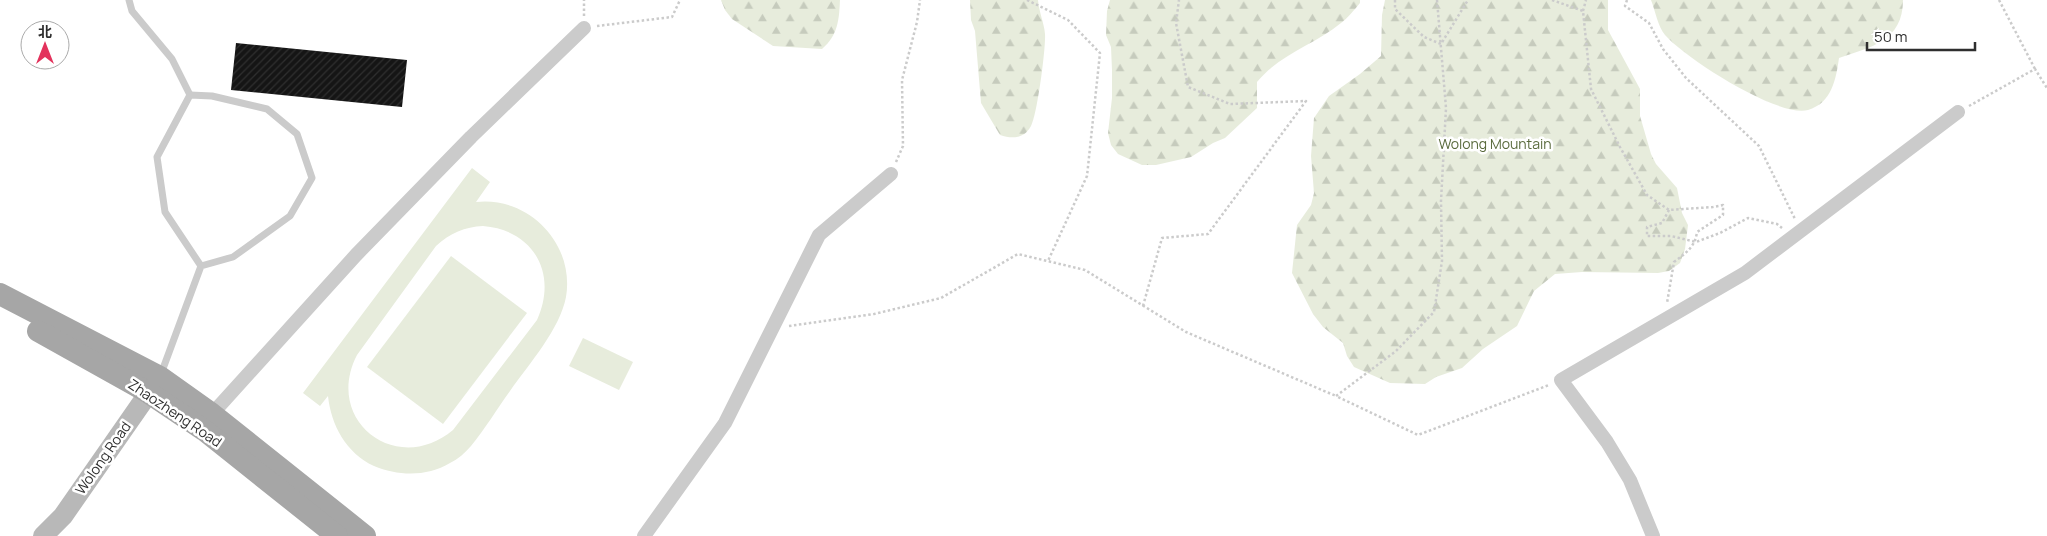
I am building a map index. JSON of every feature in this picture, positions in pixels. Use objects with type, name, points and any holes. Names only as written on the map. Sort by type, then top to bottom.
[{"type":"main road","points":[[0,294],[154,385],[212,414],[366,536]]},
{"type":"main road","name":"Zhaozheng Road","points":[[0,310],[154,385],[204,430],[337,536]]},
{"type":"street","points":[[212,414],[356,255],[471,137],[584,28]]},
{"type":"street","points":[[1653,536],[1630,480],[1607,442],[1561,380],[1745,273],[1958,112]]},
{"type":"street","points":[[644,536],[725,423],[818,235],[891,174]]},
{"type":"street","name":"Wolong Road","points":[[43,536],[63,516],[154,385]]},
{"type":"lane","points":[[129,0],[132,11],[172,59],[190,95]]},
{"type":"lane","points":[[190,95],[157,157],[165,212],[201,266]]},
{"type":"lane","points":[[190,95],[212,96],[266,109],[297,134],[312,178],[290,216],[233,257],[201,266]]},
{"type":"lane","points":[[154,385],[201,266]]},
{"type":"path","points":[[584,28],[672,17],[680,0]]},
{"type":"path","points":[[891,174],[903,146],[902,80],[917,22],[920,0]]},
{"type":"path","points":[[1027,0],[1068,20],[1100,53],[1087,176],[1048,261]]},
{"type":"path","points":[[1143,306],[1162,238],[1208,234],[1306,101],[1230,104],[1188,87],[1176,23],[1179,0]]},
{"type":"path","points":[[1394,0],[1395,9],[1424,37],[1441,44]]},
{"type":"path","points":[[1336,396],[1396,351],[1434,312],[1442,261],[1441,200],[1446,108],[1438,0]]},
{"type":"path","points":[[1441,44],[1468,0]]},
{"type":"path","points":[[1552,0],[1583,11]]},
{"type":"path","points":[[1586,0],[1583,11],[1591,89],[1647,195],[1669,210],[1723,205],[1723,215],[1697,232],[1696,242]]},
{"type":"path","points":[[1627,0],[1625,6],[1649,23],[1663,49],[1686,78],[1759,146],[1797,234]]},
{"type":"path","points":[[1999,0],[2047,88]]},
{"type":"path","points":[[1958,112],[2035,69]]},
{"type":"path","points":[[1669,210],[1662,222],[1646,227],[1646,236],[1671,236],[1696,242]]},
{"type":"path","points":[[1665,319],[1674,262],[1696,242],[1720,233],[1748,218],[1777,224],[1797,234]]},
{"type":"path","points":[[772,329],[874,314],[941,298],[1018,254],[1085,270],[1186,332],[1336,396],[1418,435],[1561,380]]},
{"type":"green space","points":[[721,0],[840,0],[837,27],[822,49],[773,46],[732,19],[725,10]]},
{"type":"green space","points":[[970,0],[1038,0],[1045,34],[1043,67],[1033,120],[1028,130],[1021,136],[1009,137],[1000,135],[981,103],[975,31],[971,20]]},
{"type":"green space","points":[[1110,0],[1360,0],[1360,3],[1346,19],[1331,31],[1266,72],[1257,82],[1257,108],[1225,138],[1191,157],[1156,165],[1142,165],[1118,154],[1111,145],[1108,133],[1112,98],[1112,70],[1111,47],[1106,35],[1107,11]]},
{"type":"green space","name":"Wolong Mountain","points":[[1385,0],[1608,0],[1608,30],[1640,89],[1640,116],[1651,154],[1656,164],[1677,188],[1682,213],[1688,225],[1685,249],[1680,263],[1669,271],[1658,273],[1582,272],[1555,274],[1534,291],[1517,326],[1483,349],[1462,368],[1436,377],[1425,384],[1390,383],[1354,367],[1347,356],[1343,343],[1323,327],[1313,314],[1292,273],[1297,225],[1311,205],[1314,193],[1311,156],[1314,118],[1329,96],[1381,56],[1382,15]]},
{"type":"green space","points":[[1651,0],[1903,0],[1902,14],[1898,25],[1891,33],[1873,46],[1839,58],[1834,82],[1823,102],[1808,110],[1794,110],[1755,96],[1692,58],[1665,35]]},
{"type":"green space","points":[[472,168],[490,182],[476,202],[495,202],[514,207],[530,215],[544,227],[555,242],[563,259],[567,277],[563,309],[543,346],[471,446],[453,461],[432,471],[412,474],[393,472],[374,466],[355,454],[342,437],[336,427],[328,396],[320,406],[303,393]],"holes":[[[483,226],[501,229],[516,236],[528,245],[537,257],[543,271],[545,286],[543,303],[537,320],[453,430],[431,443],[410,447],[389,444],[371,435],[358,420],[350,401],[349,379],[357,355],[441,241],[452,234],[470,228]]]},
{"type":"green space","points":[[451,256],[527,313],[443,424],[367,367]]},
{"type":"green space","points":[[583,338],[633,362],[619,390],[569,366]]},
{"type":"building","points":[[236,43],[407,60],[402,107],[231,90]]}]
